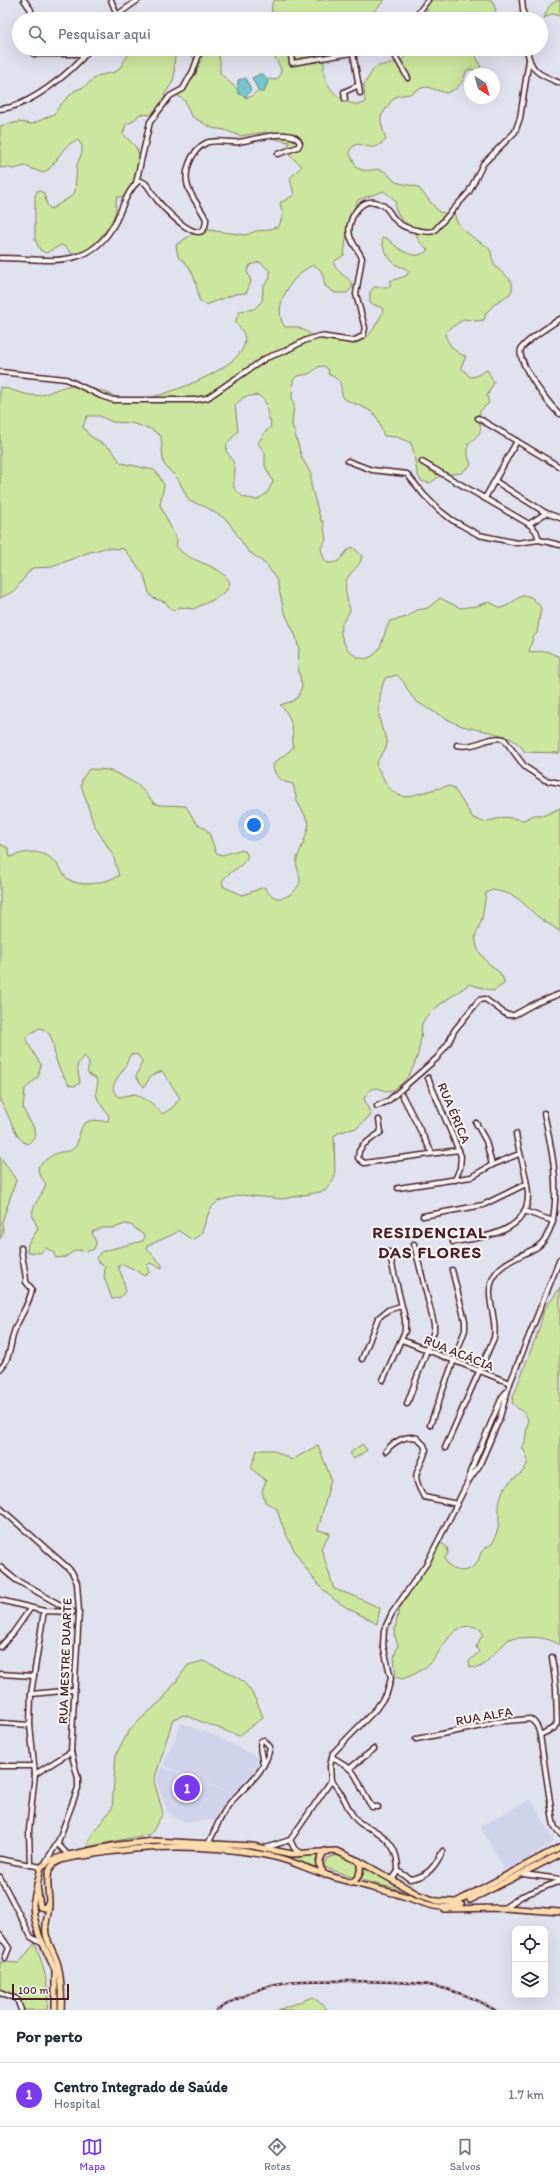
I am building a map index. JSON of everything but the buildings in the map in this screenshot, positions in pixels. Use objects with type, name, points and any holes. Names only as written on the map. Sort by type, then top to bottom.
[{"type":"main road","points":[[55,2010],[55,1970],[43,1944],[34,1916],[33,1904],[42,1866],[68,1855],[138,1842],[168,1841],[265,1848],[280,1852],[301,1853],[325,1851],[342,1853],[431,1900],[456,1902],[560,1847]]},
{"type":"main road","points":[[37,1882],[39,1904],[42,1908],[48,1906],[47,1881],[49,1869],[56,1863],[120,1849],[159,1846],[252,1853],[286,1860],[325,1875],[399,1894],[428,1906],[453,1910],[504,1908],[560,1912]]},
{"type":"main road","points":[[325,1851],[320,1860],[319,1866],[325,1875]]},
{"type":"main road","points":[[443,1908],[459,1905],[560,1854]]},
{"type":"main road","points":[[351,1882],[359,1876],[361,1869],[359,1861]]},
{"type":"main road","points":[[48,1890],[46,1934],[58,1965],[61,1988],[61,2010]]},
{"type":"main road","points":[[467,1901],[471,1909]]},
{"type":"street","points":[[24,0],[31,12]]},
{"type":"street","points":[[111,0],[115,12]]},
{"type":"street","points":[[122,12],[138,0]]},
{"type":"street","points":[[419,12],[428,0]]},
{"type":"street","points":[[522,0],[523,12]]},
{"type":"street","points":[[0,109],[19,105],[40,92],[58,80],[84,56]]},
{"type":"street","points":[[0,258],[60,261],[87,253],[100,244],[109,233],[136,183],[150,122],[170,96],[183,89],[193,71],[198,56]]},
{"type":"street","points":[[291,56],[292,63],[331,56]]},
{"type":"street","points":[[354,56],[360,85],[360,93]]},
{"type":"street","points":[[395,56],[408,78]]},
{"type":"street","points":[[0,372],[66,379],[100,396],[113,400],[194,400],[212,396],[266,358],[285,351],[306,340],[320,336],[348,341],[360,339],[365,332],[365,328],[356,294],[362,258],[351,237],[350,228],[352,218],[358,208],[365,203],[377,202],[384,207],[393,220],[402,227],[425,232],[434,231],[469,192],[482,164],[515,132],[520,118],[528,56]]},
{"type":"street","points":[[528,60],[536,71],[560,83]]},
{"type":"street","points":[[344,99],[344,92],[346,89],[360,85]]},
{"type":"street","points":[[136,183],[139,181],[144,183],[158,202],[187,228],[198,232],[205,228],[206,220],[189,192],[186,177],[189,163],[199,148],[206,143],[240,142],[282,134],[294,136],[300,142],[298,147],[278,154]]},
{"type":"street","points":[[560,319],[528,342],[522,348],[520,355],[532,378],[554,409],[560,414]]},
{"type":"street","points":[[478,418],[560,467]]},
{"type":"street","points":[[485,498],[516,441]]},
{"type":"street","points":[[348,461],[372,470],[407,474],[424,495],[440,510],[452,520],[480,535],[516,543],[539,540],[560,545]]},
{"type":"street","points":[[422,462],[529,524],[536,531],[539,540]]},
{"type":"street","points":[[495,481],[546,514],[560,518]]},
{"type":"street","points":[[529,524],[546,514]]},
{"type":"street","points":[[457,745],[470,747],[496,738],[504,739],[525,768],[544,780],[560,784]]},
{"type":"street","points":[[377,1106],[395,1096],[437,1058],[449,1042],[454,1031],[479,1000],[485,999],[507,1015],[514,1015],[536,1003],[560,994]]},
{"type":"street","name":"RUA ÉRICA","points":[[428,1078],[459,1150],[461,1162],[455,1180]]},
{"type":"street","points":[[402,1095],[432,1153]]},
{"type":"street","points":[[445,1448],[480,1372],[496,1329],[490,1291],[494,1276],[509,1263],[543,1243],[553,1221],[558,1201],[558,1175],[544,1113]]},
{"type":"street","points":[[379,1120],[381,1132],[359,1151],[358,1158],[361,1162],[370,1163],[459,1150]]},
{"type":"street","points":[[476,1123],[486,1141],[492,1166]]},
{"type":"street","points":[[453,1242],[497,1234],[516,1223],[524,1211],[527,1199],[526,1184],[516,1134]]},
{"type":"street","points":[[398,1188],[471,1178],[492,1166],[519,1154]]},
{"type":"street","points":[[423,1216],[483,1205],[526,1184]]},
{"type":"street","points":[[524,1211],[553,1221]]},
{"type":"street","points":[[407,1404],[427,1351],[434,1324],[414,1244]]},
{"type":"street","points":[[0,1369],[6,1362],[15,1329],[30,1303],[32,1289],[26,1282],[26,1275],[22,1264],[21,1248]]},
{"type":"street","points":[[383,1380],[402,1340],[405,1325],[388,1252]]},
{"type":"street","points":[[265,1848],[290,1840],[331,1781],[332,1757],[337,1748],[376,1709],[387,1693],[391,1685],[391,1678],[383,1645],[384,1630],[392,1613],[427,1563],[469,1480],[470,1472],[502,1398],[507,1391],[560,1259]]},
{"type":"street","points":[[430,1425],[465,1330],[465,1321],[452,1270]]},
{"type":"street","points":[[362,1359],[378,1318],[388,1310],[401,1306]]},
{"type":"street","name":"RUA ACÁCIA","points":[[402,1340],[454,1362],[510,1383]]},
{"type":"street","points":[[386,1451],[390,1446],[405,1438],[417,1438],[424,1445],[426,1450],[417,1469],[415,1479],[424,1497],[457,1504]]},
{"type":"street","name":"RUA MESTRE DUARTE","points":[[0,1508],[72,1572],[77,1583],[79,1612],[71,1752],[78,1778],[78,1788],[57,1843],[42,1866]]},
{"type":"street","points":[[0,1566],[16,1580],[73,1612]]},
{"type":"street","points":[[0,1600],[30,1609],[79,1612]]},
{"type":"street","points":[[0,1646],[13,1633],[30,1609]]},
{"type":"street","points":[[30,1865],[29,1830],[35,1774],[30,1725],[31,1694],[44,1611]]},
{"type":"street","points":[[540,1735],[554,1728],[557,1723],[556,1688],[552,1657]]},
{"type":"street","points":[[0,1674],[34,1676]]},
{"type":"street","points":[[31,1694],[74,1690]]},
{"type":"street","name":"RUA ALFA","points":[[416,1739],[495,1722],[530,1719],[537,1725],[540,1735],[554,1828],[560,1833]]},
{"type":"street","points":[[0,1723],[30,1725]]},
{"type":"street","points":[[208,1844],[229,1804],[253,1781],[263,1766],[270,1747],[264,1740],[260,1743],[263,1755],[263,1766]]},
{"type":"street","points":[[350,1768],[374,1749]]},
{"type":"street","points":[[35,1774],[71,1752]]},
{"type":"street","points":[[332,1757],[350,1768],[360,1782],[372,1806],[378,1807]]},
{"type":"street","points":[[0,1766],[33,1766]]},
{"type":"street","points":[[331,1781],[340,1790],[358,1822],[378,1833],[394,1849],[397,1854],[398,1871],[392,1880]]},
{"type":"street","points":[[290,1840],[294,1848],[301,1853]]},
{"type":"street","points":[[57,1843],[68,1855]]},
{"type":"street","points":[[398,1871],[410,1880],[422,1876],[429,1872],[443,1851]]},
{"type":"street","points":[[1,1860],[42,1866]]},
{"type":"street","points":[[520,1873],[560,1880]]},
{"type":"street","points":[[0,1877],[31,1937],[43,1944]]},
{"type":"street","points":[[504,1908],[522,1896],[560,1880]]},
{"type":"street","points":[[0,1935],[9,1948],[5,1958]]},
{"type":"street","points":[[0,1992],[17,1999],[21,2010]]},
{"type":"shaded area","points":[[181,1723],[216,1736],[261,1759],[252,1777],[235,1795],[163,1765]]},
{"type":"shaded area","points":[[161,1766],[234,1795],[230,1797],[217,1820],[184,1822],[168,1813],[156,1780]]},
{"type":"shaded area","points":[[531,1799],[554,1841],[511,1870],[502,1870],[503,1866],[480,1826]]},
{"type":"green space","points":[[274,0],[385,0],[373,12],[271,12]]},
{"type":"green space","points":[[430,0],[492,0],[496,10],[494,12],[427,12],[426,7]]},
{"type":"green space","points":[[560,0],[560,16],[552,14],[548,16],[548,12],[547,12],[549,6]]},
{"type":"green space","points":[[127,56],[176,56],[174,77],[171,85],[164,95],[166,101],[163,105],[162,111],[151,115],[140,114],[132,122],[126,124],[123,134],[136,147],[142,164],[134,192],[124,197],[117,197],[115,213],[109,226],[97,241],[83,253],[71,253],[67,248],[61,245],[46,253],[40,250],[35,239],[35,195],[38,190],[44,193],[47,205],[51,209],[72,196],[75,191],[77,165],[82,152],[82,146],[78,140],[67,146],[52,166],[43,173],[25,166],[13,169],[7,167],[0,168],[0,126],[19,122],[32,124],[54,114],[61,104],[74,91],[84,87],[97,76],[115,72],[119,69]]},
{"type":"green space","points":[[192,56],[219,56],[220,73],[246,98],[252,96],[269,79],[275,80],[280,76],[281,69],[274,56],[325,56],[324,74],[329,87],[345,101],[358,104],[365,103],[364,85],[374,68],[399,62],[406,56],[476,56],[480,65],[480,68],[464,68],[464,79],[462,82],[453,90],[446,93],[427,87],[421,88],[410,94],[397,96],[392,100],[381,116],[381,123],[386,140],[374,147],[357,144],[352,147],[349,152],[357,168],[363,170],[376,169],[384,171],[395,182],[418,187],[439,212],[455,215],[458,223],[464,230],[488,247],[494,264],[508,277],[512,284],[510,294],[497,302],[486,313],[484,320],[476,321],[464,319],[448,330],[445,335],[456,351],[466,356],[461,367],[470,377],[476,376],[487,370],[494,382],[487,396],[489,403],[480,411],[480,432],[468,444],[468,456],[471,465],[461,473],[441,475],[430,483],[421,481],[417,472],[411,443],[397,437],[384,436],[379,420],[376,416],[363,407],[346,400],[342,395],[340,383],[328,374],[329,370],[324,366],[318,367],[309,374],[297,376],[293,380],[292,398],[294,404],[292,424],[302,458],[311,474],[311,486],[321,521],[323,521],[326,540],[321,548],[324,559],[328,563],[337,562],[349,549],[353,547],[362,556],[360,563],[346,582],[346,594],[350,610],[341,626],[341,633],[350,652],[362,658],[369,658],[378,651],[390,621],[407,617],[417,610],[428,608],[440,598],[460,608],[476,606],[489,602],[501,608],[525,596],[530,597],[541,608],[537,633],[533,637],[529,652],[546,651],[560,657],[560,753],[525,752],[519,745],[504,736],[457,724],[417,702],[397,675],[385,678],[381,690],[379,704],[380,723],[387,743],[376,765],[387,785],[395,793],[406,797],[447,786],[453,787],[473,818],[484,822],[505,817],[524,820],[534,815],[545,815],[560,808],[560,932],[540,918],[518,898],[492,890],[486,893],[482,919],[475,937],[478,950],[486,961],[499,972],[503,978],[504,984],[493,991],[469,984],[429,1014],[422,1024],[418,1054],[408,1076],[397,1088],[389,1092],[377,1088],[371,1089],[364,1098],[371,1115],[357,1128],[340,1132],[334,1136],[335,1177],[325,1191],[283,1199],[241,1195],[218,1201],[210,1209],[201,1234],[192,1240],[178,1230],[176,1233],[147,1246],[147,1249],[162,1265],[162,1268],[150,1263],[147,1265],[149,1273],[144,1276],[123,1264],[118,1266],[124,1281],[125,1291],[119,1298],[112,1299],[104,1277],[105,1266],[99,1263],[96,1258],[101,1252],[143,1241],[145,1236],[131,1225],[125,1224],[114,1228],[102,1228],[92,1232],[96,1243],[94,1249],[89,1251],[76,1250],[65,1257],[56,1258],[53,1252],[46,1248],[40,1253],[27,1252],[28,1244],[38,1229],[33,1217],[33,1208],[46,1184],[39,1174],[38,1167],[54,1154],[73,1149],[76,1146],[82,1126],[85,1123],[91,1120],[108,1121],[109,1116],[97,1097],[96,1089],[98,1084],[96,1078],[87,1072],[89,1065],[88,1061],[84,1056],[77,1065],[80,1083],[75,1086],[69,1085],[55,1057],[51,1037],[44,1030],[39,1028],[29,1035],[26,1040],[41,1065],[38,1077],[25,1089],[23,1109],[34,1128],[35,1136],[28,1144],[19,1138],[0,1101],[0,844],[8,848],[10,857],[22,853],[34,852],[51,858],[59,866],[67,878],[78,883],[85,884],[100,882],[119,876],[113,855],[94,825],[81,785],[82,779],[89,769],[108,770],[138,785],[154,803],[160,805],[186,806],[196,823],[206,829],[210,835],[216,853],[222,855],[239,850],[245,851],[248,856],[242,864],[225,878],[222,882],[224,887],[243,895],[264,887],[273,897],[284,898],[288,896],[299,885],[300,878],[297,867],[297,859],[309,823],[297,801],[293,784],[285,782],[277,776],[273,764],[293,748],[290,719],[288,714],[280,705],[293,701],[298,697],[302,686],[298,668],[299,649],[296,637],[284,611],[277,581],[267,565],[248,551],[227,520],[206,507],[189,501],[178,479],[165,466],[163,461],[161,436],[151,429],[131,423],[112,422],[100,416],[87,416],[83,427],[90,436],[111,449],[121,463],[154,470],[158,474],[164,485],[160,505],[177,540],[176,546],[189,557],[220,571],[226,576],[230,583],[226,591],[215,599],[193,609],[180,607],[173,611],[165,602],[153,598],[149,593],[144,575],[124,549],[105,548],[87,553],[52,567],[32,568],[14,591],[0,598],[0,387],[37,396],[63,387],[72,386],[101,390],[122,399],[135,400],[178,389],[196,382],[228,364],[239,354],[244,345],[245,338],[243,332],[235,322],[240,311],[254,309],[262,301],[263,287],[270,278],[270,271],[260,262],[250,265],[247,271],[251,282],[246,293],[235,294],[206,305],[199,300],[191,270],[178,257],[176,245],[200,229],[246,235],[256,231],[268,230],[279,226],[283,215],[280,203],[294,195],[290,178],[302,166],[289,155],[289,142],[276,139],[266,132],[240,136],[225,130],[212,128],[191,116],[185,101],[177,95],[178,89],[197,73],[195,61]],"holes":[[[384,191],[396,201],[395,208],[401,219],[415,230],[418,240],[428,250],[423,254],[412,255],[401,250],[387,238],[382,238],[384,249],[391,260],[409,271],[406,276],[390,281],[390,287],[374,287],[370,292],[370,303],[382,308],[383,312],[368,336],[339,338],[322,333],[314,336],[298,327],[285,327],[281,319],[280,310],[282,301],[291,283],[305,269],[313,265],[319,269],[322,273],[325,286],[335,293],[347,293],[352,288],[352,283],[337,270],[334,264],[335,261],[344,255],[348,222],[358,200]],[[257,395],[261,397],[266,404],[271,422],[270,428],[265,432],[258,443],[265,453],[265,466],[273,482],[267,493],[257,500],[243,497],[234,488],[235,469],[233,462],[226,451],[227,444],[238,431],[235,405],[244,397]],[[130,1055],[138,1055],[142,1061],[136,1077],[144,1087],[151,1076],[162,1071],[180,1098],[173,1107],[163,1114],[149,1101],[135,1094],[119,1097],[113,1089],[115,1081],[124,1069]]]},
{"type":"green space","points":[[0,1156],[16,1180],[2,1222],[3,1233],[0,1239]]},
{"type":"green space","points":[[560,1288],[560,1645],[542,1638],[529,1637],[509,1639],[482,1666],[476,1668],[470,1667],[469,1661],[479,1652],[476,1647],[483,1634],[481,1629],[472,1626],[465,1627],[458,1629],[448,1639],[434,1659],[419,1671],[402,1679],[396,1677],[394,1657],[398,1645],[394,1634],[399,1609],[426,1568],[440,1542],[447,1547],[448,1553],[445,1558],[450,1566],[454,1569],[463,1571],[472,1567],[477,1562],[483,1550],[494,1541],[499,1525],[499,1508],[504,1489],[522,1472],[527,1464],[527,1457],[522,1447],[525,1441],[528,1421],[526,1415],[512,1403],[513,1397],[539,1329],[544,1310]]},
{"type":"green space","points":[[362,1444],[367,1450],[354,1459],[350,1453]]},
{"type":"green space","points":[[318,1445],[331,1479],[318,1530],[330,1533],[321,1548],[334,1589],[380,1608],[377,1624],[346,1607],[329,1595],[321,1587],[297,1555],[285,1532],[277,1509],[265,1502],[262,1491],[266,1481],[251,1468],[257,1450],[273,1450],[292,1460]]},
{"type":"green space","points":[[203,1661],[234,1675],[241,1680],[253,1694],[263,1717],[239,1736],[184,1715],[173,1719],[154,1781],[163,1813],[151,1834],[86,1847],[93,1833],[112,1808],[116,1754],[131,1728],[163,1699],[188,1665]]},
{"type":"green space","points":[[319,1855],[315,1861],[318,1868],[290,1858]]},
{"type":"green space","points":[[338,1855],[346,1857],[357,1865],[356,1875],[352,1877],[326,1868],[324,1865],[327,1858]]},
{"type":"green space","points":[[366,1868],[409,1892],[361,1880]]},
{"type":"green space","points":[[35,1943],[47,1984],[47,2010],[20,2010],[13,1998],[0,1997],[0,1962],[19,1963]]},
{"type":"green space","points":[[313,1997],[328,2010],[278,2010]]},
{"type":"water","points":[[260,74],[264,75],[268,81],[264,92],[259,92],[252,78]]},
{"type":"water","points":[[246,78],[251,90],[246,97],[238,93],[238,80]]},
{"type":"railway","points":[[217,2010],[257,1990],[281,1983],[299,1981],[405,1982],[423,1984],[440,1987],[458,1993],[495,2010]]},
{"type":"place","name":"Centro Integrado de Saúde","points":[[187,1788]]},
{"type":"district","name":"RESIDENCIAL DAS FLORES","points":[[430,1242]]}]
